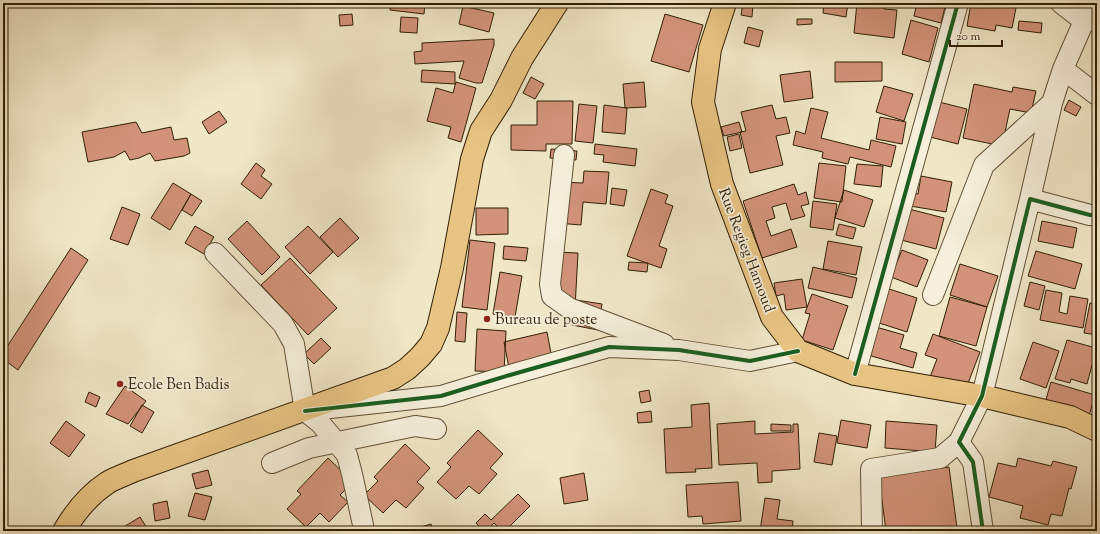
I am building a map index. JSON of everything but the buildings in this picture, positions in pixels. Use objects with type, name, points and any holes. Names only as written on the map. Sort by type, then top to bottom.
[{"type":"main road","points":[[64,531],[75,513],[85,501],[108,482],[133,471],[393,378],[408,369],[420,357],[430,344],[438,328],[452,268],[472,159],[482,131],[501,100],[522,58],[557,3]]},
{"type":"main road","name":"Rue Regieg Hamoud","points":[[725,3],[710,49],[703,102],[722,184],[772,317],[798,351]]},
{"type":"main road","points":[[798,351],[855,374],[982,396],[1070,417],[1097,430]]},
{"type":"street","points":[[855,374],[958,3]]},
{"type":"street","points":[[872,531],[871,469],[940,458],[959,442],[982,396],[1052,103],[1063,69],[1090,15],[1061,3]]},
{"type":"street","points":[[1063,69],[1097,95]]},
{"type":"street","points":[[933,295],[984,165],[1052,103]]},
{"type":"street","points":[[564,155],[550,284],[552,296],[569,308],[679,350]]},
{"type":"street","points":[[1030,199],[1097,215]]},
{"type":"street","points":[[215,253],[283,324],[294,344],[305,410],[320,424],[347,455],[363,525],[362,531]]},
{"type":"street","points":[[305,410],[441,396],[609,347],[679,350],[750,361],[798,351]]},
{"type":"street","points":[[272,464],[309,448],[415,426],[436,429]]},
{"type":"street","points":[[959,442],[973,462],[983,531]]},
{"type":"cycle path","points":[[855,374],[958,3]]},
{"type":"cycle path","points":[[983,531],[973,462],[959,442],[982,396],[1030,199],[1090,215],[1097,215]]},
{"type":"cycle path","points":[[305,411],[441,396],[609,347],[679,350],[750,361],[798,351]]},
{"type":"place","name":"Bureau de poste","points":[[487,319]]},
{"type":"place","name":"Ecole Ben Badis","points":[[120,384]]}]
